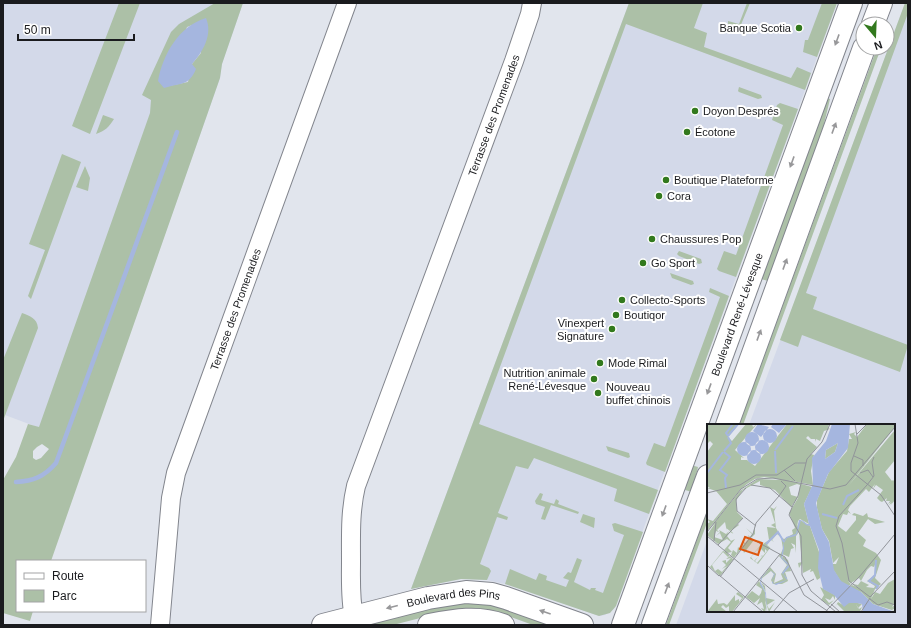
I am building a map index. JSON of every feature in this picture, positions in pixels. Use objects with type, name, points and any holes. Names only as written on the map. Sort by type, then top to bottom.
[{"type":"main road","name":"Boulevard René-Lévesque","points":[[623,625],[851,3]]},
{"type":"main road","points":[[876,16],[881,3]]},
{"type":"main road","points":[[727,424],[861,56]]},
{"type":"main road","points":[[653,625],[707,479]]},
{"type":"main road","name":"Boulevard des Pins","points":[[323,625],[428,598],[466,592],[480,592],[506,598],[582,625]]},
{"type":"main road","name":"Boulevard des Pins","points":[[429,625],[466,619],[488,620],[503,625]]},
{"type":"street","name":"Terrasse des Promenades","points":[[160,625],[171,498],[176,473],[347,3]]},
{"type":"street","name":"Terrasse des Promenades","points":[[354,617],[352,597],[352,518],[356,486],[514,61],[530,14],[532,3]]},
{"type":"shaded area","points":[[3,3],[243,3],[222,64],[220,78],[90,447],[5,415],[22,369],[3,361]]},
{"type":"shaded area","points":[[629,3],[837,3],[614,609],[605,615],[599,616],[509,585],[487,580],[461,579],[411,589]]},
{"type":"shaded area","points":[[905,3],[908,3],[908,625],[676,625],[707,541],[707,612],[895,612],[895,424],[749,424],[885,56],[895,56],[895,30]]},
{"type":"green space","points":[[119,3],[140,3],[90,134],[72,126]]},
{"type":"green space","points":[[215,3],[243,3],[222,64],[220,78],[51,560],[16,560],[16,612],[33,612],[30,621],[3,613],[3,480],[16,457],[28,424],[39,427],[150,113],[151,100],[142,95],[171,32],[179,24]],"holes":[[[192,25],[201,53],[192,64],[188,82],[164,87],[187,27]],[[42,444],[49,449],[41,458],[36,460],[33,458],[33,451]]]},
{"type":"green space","points":[[629,3],[703,3],[694,28],[707,33],[704,47],[791,78],[797,67],[811,73],[805,90],[626,24],[479,424],[658,490],[649,514],[614,501],[617,489],[534,458],[528,469],[516,466],[498,513],[508,517],[507,520],[497,517],[480,564],[489,568],[491,571],[487,580],[461,579],[411,589]]},
{"type":"green space","points":[[747,3],[750,3],[740,27],[736,29],[728,26],[728,21],[739,24]]},
{"type":"green space","points":[[822,3],[837,3],[817,57],[803,52],[805,40],[808,40]]},
{"type":"green space","points":[[905,3],[908,3],[908,13],[895,49],[895,30]]},
{"type":"green space","points":[[874,56],[878,56],[743,424],[739,424]]},
{"type":"green space","points":[[885,56],[892,56],[806,293],[817,297],[813,309],[908,345],[900,372],[802,335],[798,347],[780,340]]},
{"type":"green space","points":[[739,87],[761,95],[762,98],[758,99],[739,92]]},
{"type":"green space","points":[[825,97],[830,99],[818,149],[768,281],[761,279]]},
{"type":"green space","points":[[780,103],[798,109],[736,277],[717,269],[724,251],[736,255],[783,125],[772,120],[777,105]]},
{"type":"green space","points":[[103,115],[114,119],[102,132],[96,134]]},
{"type":"green space","points":[[62,154],[81,162],[31,299],[28,296],[45,250],[29,244]]},
{"type":"green space","points":[[85,166],[90,178],[88,191],[76,187]]},
{"type":"green space","points":[[679,251],[701,259],[702,263],[699,264],[679,256],[677,254]]},
{"type":"green space","points":[[670,273],[693,281],[694,284],[691,285],[672,278]]},
{"type":"green space","points":[[710,288],[729,296],[665,472],[647,465],[646,463],[654,443],[665,447],[720,297],[709,292]]},
{"type":"green space","points":[[22,313],[35,320],[38,328],[3,421],[3,360]]},
{"type":"green space","points":[[606,446],[629,453],[630,457],[628,458],[608,451]]},
{"type":"green space","points":[[691,465],[698,467],[692,492],[685,490]]},
{"type":"green space","points":[[540,493],[543,494],[541,500],[554,504],[556,499],[559,501],[558,504],[579,512],[578,514],[551,505],[545,520],[541,519],[545,507],[536,504],[535,501]]},
{"type":"green space","points":[[707,512],[707,523],[669,625],[666,625]]},
{"type":"green space","points":[[583,514],[595,518],[594,528],[580,522]]},
{"type":"green space","points":[[615,523],[643,532],[616,606],[610,613],[599,616],[505,584],[510,569],[536,580],[539,573],[547,576],[546,580],[566,587],[569,580],[563,578],[568,572],[571,573],[577,558],[582,560],[574,582],[590,590],[591,588],[596,588],[595,590],[603,593],[624,535],[614,531],[612,524]]},
{"type":"green space","points":[[486,601],[559,625],[533,625],[508,616],[432,615],[393,625],[356,625],[439,604]]},
{"type":"water","points":[[206,18],[208,24],[208,37],[200,54],[192,64],[196,69],[193,74],[183,83],[164,88],[158,81],[160,71],[168,51],[180,34],[188,27]]},
{"type":"waterway","points":[[16,482],[28,481],[43,475],[56,463],[177,132]]},
{"type":"place","name":"Banque Scotia","points":[[799,28]]},
{"type":"place","name":"Doyon Després","points":[[695,111]]},
{"type":"place","name":"Écotone","points":[[687,132]]},
{"type":"place","name":"Boutique Plateforme","points":[[666,180]]},
{"type":"place","name":"Cora","points":[[659,196]]},
{"type":"place","name":"Chaussures Pop","points":[[652,239]]},
{"type":"place","name":"Go Sport","points":[[643,263]]},
{"type":"place","name":"Collecto-Sports","points":[[622,300]]},
{"type":"place","name":"Boutiqor","points":[[616,315]]},
{"type":"place","name":"Vinexpert Signature","points":[[612,329]]},
{"type":"place","name":"Mode Rimal","points":[[600,363]]},
{"type":"place","name":"Nutrition animale René-Lévesque","points":[[594,379]]},
{"type":"place","name":"Nouveau buffet chinois","points":[[598,393]]}]
